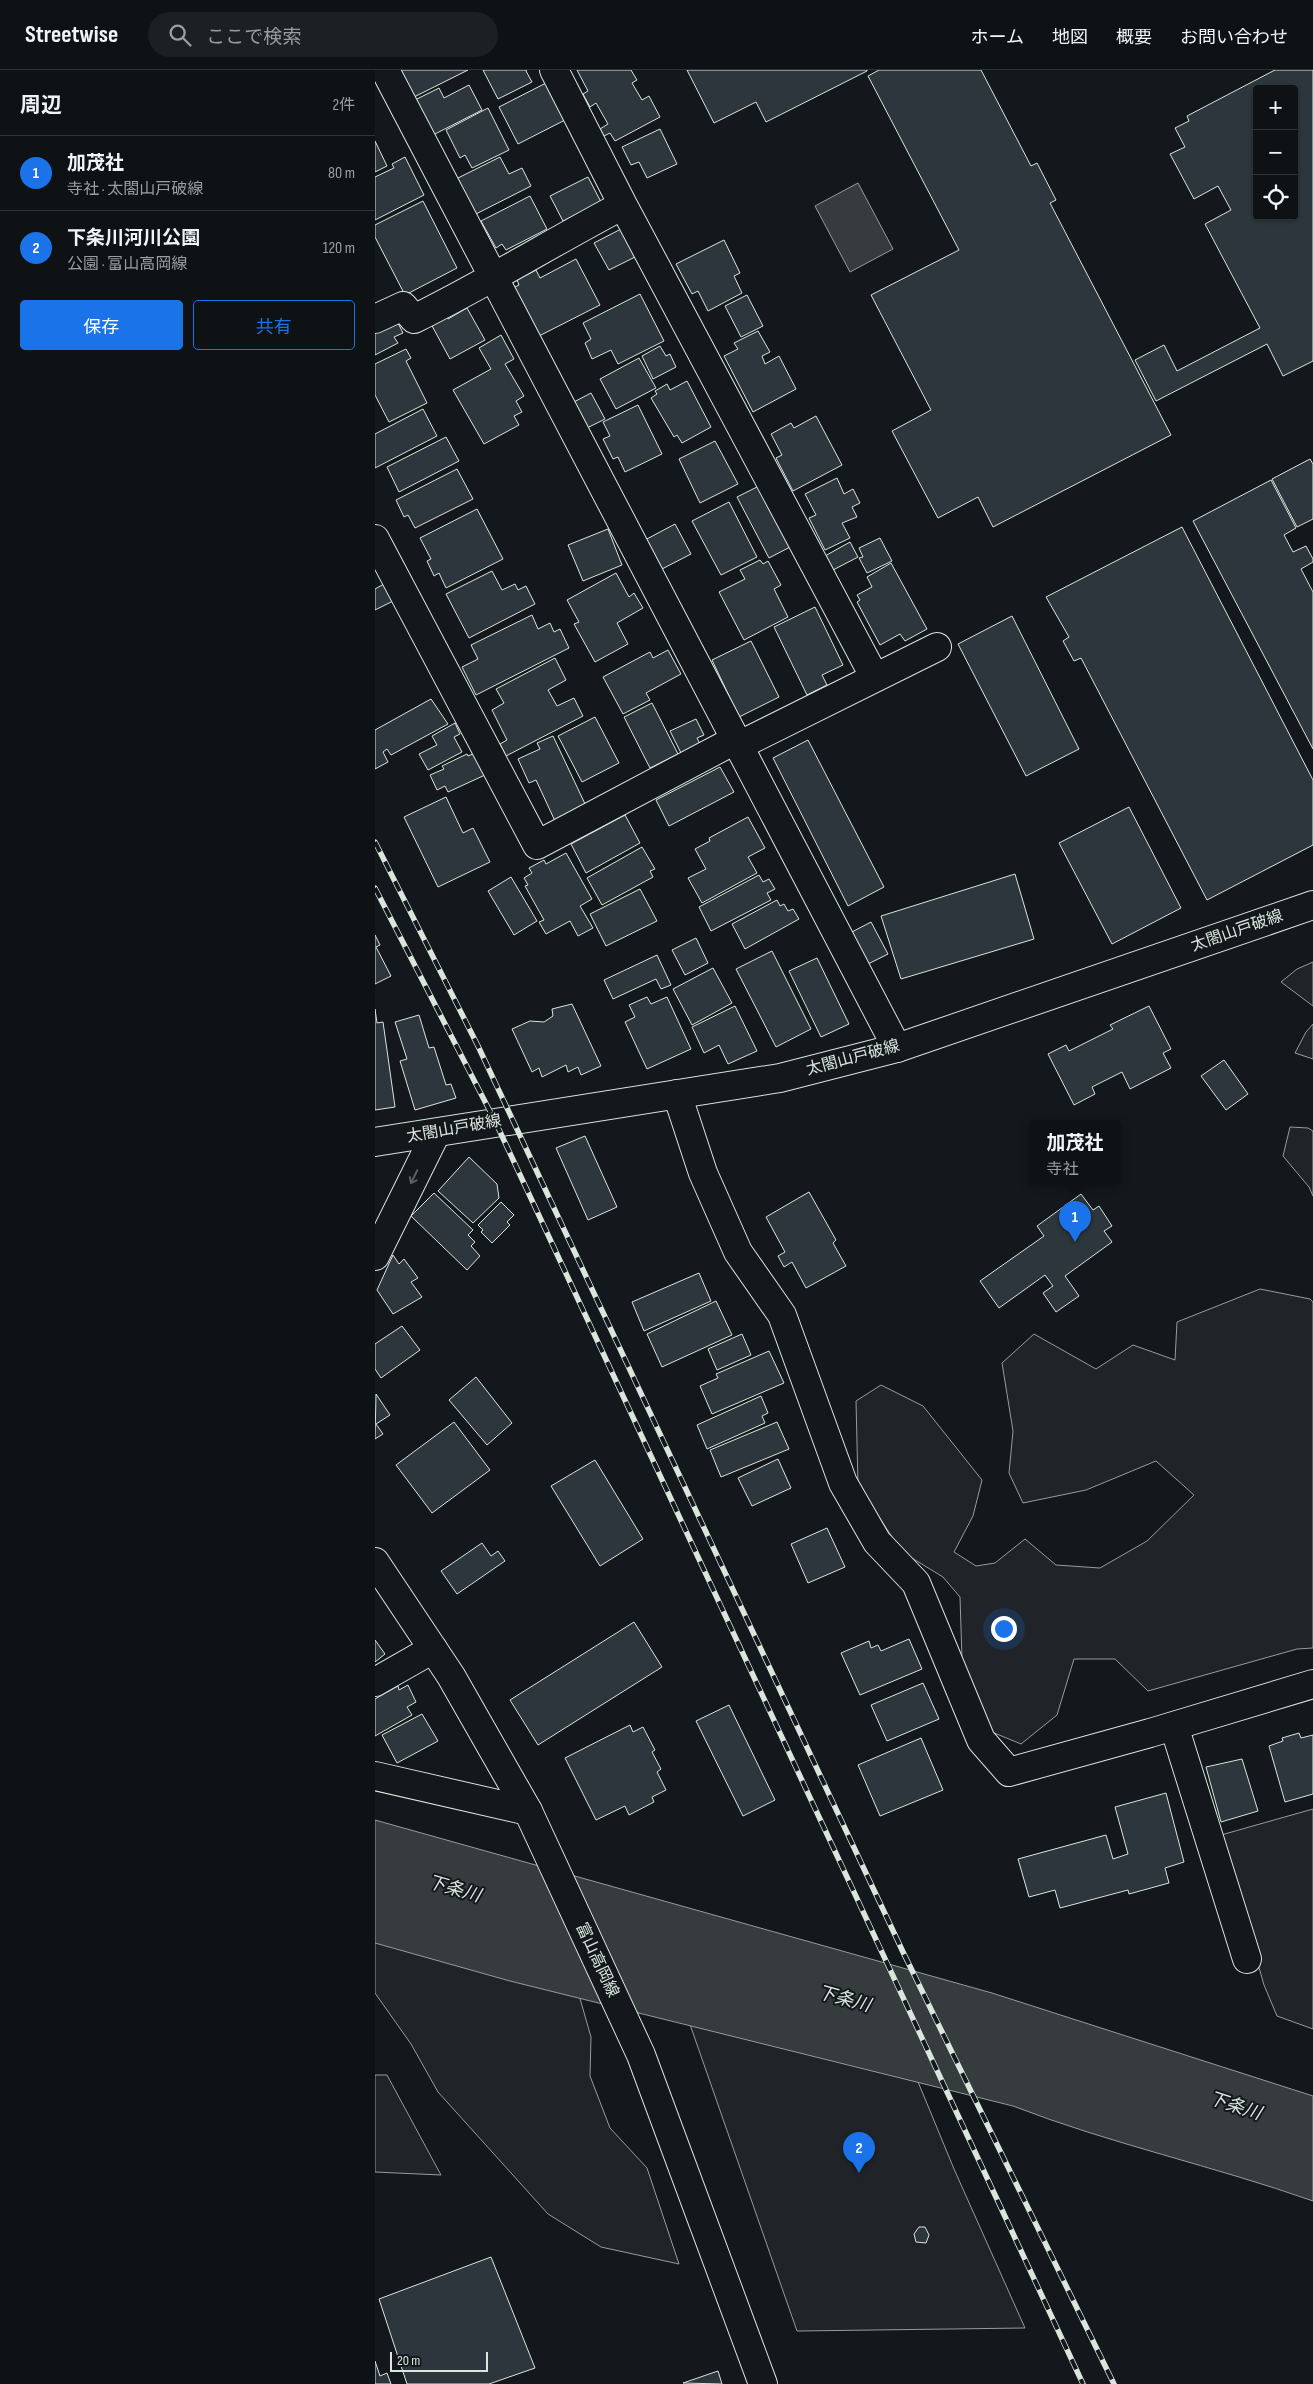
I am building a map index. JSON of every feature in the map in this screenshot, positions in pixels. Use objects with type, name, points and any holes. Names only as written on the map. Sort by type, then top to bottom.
[{"type":"street","points":[[385,70],[897,1048]]},
{"type":"street","points":[[554,70],[623,205],[875,678]]},
{"type":"street","points":[[375,319],[403,306],[414,319],[493,278],[544,247],[623,205]]},
{"type":"street","points":[[375,539],[537,846],[737,743],[937,647]]},
{"type":"street","name":"太閤山戸破線","points":[[375,1142],[436,1133],[495,1121],[780,1078],[897,1048],[1313,905]]},
{"type":"street","points":[[677,1094],[703,1173],[738,1252],[781,1315],[843,1483],[877,1542],[916,1583],[981,1740],[1009,1772],[1174,1726],[1313,1684]]},
{"type":"street","points":[[375,1256],[436,1133]]},
{"type":"street","name":"富山高岡線","points":[[375,1562],[451,1676],[528,1811],[627,2024],[665,2117],[763,2384]]},
{"type":"street","points":[[375,1682],[433,1649]]},
{"type":"street","points":[[1174,1726],[1247,1959]]},
{"type":"street","points":[[375,1776],[528,1811]]},
{"type":"shaded area","points":[[1313,962],[1313,1006],[1281,982],[1297,969]]},
{"type":"shaded area","points":[[1313,1024],[1313,1059],[1295,1053],[1306,1032]]},
{"type":"shaded area","points":[[1290,1127],[1308,1128],[1313,1131],[1313,1196],[1309,1187],[1283,1156]]},
{"type":"shaded area","points":[[1260,1289],[1310,1299],[1313,1302],[1313,1648],[1297,1649],[1148,1691],[1115,1659],[1074,1659],[1057,1715],[1021,1744],[987,1730],[962,1659],[960,1597],[943,1577],[902,1552],[858,1485],[856,1401],[881,1385],[923,1406],[982,1480],[973,1516],[954,1552],[976,1566],[995,1563],[1025,1539],[1056,1565],[1100,1568],[1147,1541],[1194,1495],[1156,1461],[1086,1490],[1023,1503],[1009,1473],[1013,1431],[1002,1363],[1034,1334],[1096,1369],[1133,1345],[1175,1360],[1177,1322]]},
{"type":"shaded area","points":[[1313,1809],[1313,2029],[1277,2016],[1264,1985],[1221,1835]]},
{"type":"shaded area","points":[[375,1938],[579,1995],[591,2037],[590,2076],[610,2128],[647,2168],[679,2264],[601,2247],[548,2214],[438,2092],[411,2044],[375,1993]]},
{"type":"shaded area","points":[[679,1993],[909,2060],[954,2169],[1025,2328],[797,2331]]},
{"type":"shaded area","points":[[375,2075],[387,2075],[441,2175],[375,2172]]},
{"type":"water","points":[[858,183],[893,249],[850,272],[815,206]]},
{"type":"water","name":"下条川","points":[[375,1820],[992,1993],[1313,2096],[1313,2201],[1276,2188],[1087,2132],[1013,2106],[510,1981],[375,1943]]},
{"type":"building","points":[[398,70],[468,70],[412,98]]},
{"type":"building","points":[[483,70],[527,70],[532,82],[498,99]]},
{"type":"building","points":[[577,70],[631,70],[637,80],[632,83],[642,100],[649,96],[660,117],[615,141],[610,133],[604,136],[600,129],[608,124],[596,103],[590,107],[583,94],[588,91]]},
{"type":"building","points":[[687,70],[867,71],[766,122],[756,102],[714,123]]},
{"type":"building","points":[[879,70],[981,70],[1031,166],[1037,163],[1056,200],[1050,203],[1171,435],[993,527],[978,497],[938,518],[892,431],[931,410],[871,295],[959,250],[868,76]]},
{"type":"building","points":[[1275,70],[1313,70],[1313,361],[1283,376],[1267,344],[1156,401],[1135,360],[1164,345],[1177,371],[1260,328],[1205,224],[1231,210],[1218,186],[1194,199],[1170,154],[1185,147],[1175,128],[1189,121],[1187,116]]},
{"type":"building","points":[[546,83],[565,120],[518,144],[499,107]]},
{"type":"building","points":[[469,85],[482,110],[433,135],[415,100],[439,88],[444,98]]},
{"type":"building","points":[[488,108],[509,150],[472,168],[465,155],[460,158],[446,130]]},
{"type":"building","points":[[660,129],[677,164],[647,178],[639,162],[631,165],[622,147]]},
{"type":"building","points":[[375,141],[387,166],[375,172]]},
{"type":"building","points":[[405,157],[424,195],[375,220],[375,177],[394,168],[392,164]]},
{"type":"building","points":[[500,157],[509,174],[522,168],[531,186],[472,216],[454,180]]},
{"type":"building","points":[[588,177],[601,202],[563,221],[550,196]]},
{"type":"building","points":[[530,196],[547,229],[506,250],[502,244],[496,248],[481,221]]},
{"type":"building","points":[[423,201],[457,268],[405,295],[375,237],[375,225]]},
{"type":"building","points":[[621,229],[637,256],[609,270],[594,243]]},
{"type":"building","points":[[724,240],[740,273],[734,276],[742,293],[708,311],[698,291],[692,294],[676,264]]},
{"type":"building","points":[[576,259],[600,305],[537,337],[513,288],[519,285],[517,280],[536,270],[540,278]]},
{"type":"building","points":[[640,294],[664,341],[618,364],[611,350],[592,359],[585,343],[591,339],[583,323]]},
{"type":"building","points":[[747,295],[763,326],[741,337],[725,306]]},
{"type":"building","points":[[467,308],[485,340],[450,359],[431,324],[447,316],[448,319]]},
{"type":"building","points":[[395,317],[403,333],[394,337],[398,343],[375,355],[375,327]]},
{"type":"building","points":[[758,331],[770,352],[762,356],[765,364],[779,356],[796,389],[753,412],[724,356],[738,349],[734,343]]},
{"type":"building","points":[[501,335],[514,359],[505,364],[524,396],[516,401],[522,412],[514,416],[519,425],[484,444],[453,390],[491,369],[479,348]]},
{"type":"building","points":[[660,346],[666,356],[670,354],[676,367],[653,379],[642,356]]},
{"type":"building","points":[[406,349],[411,358],[406,361],[427,403],[389,422],[375,395],[375,364]]},
{"type":"building","points":[[639,358],[656,388],[616,409],[600,379]]},
{"type":"building","points":[[687,381],[711,427],[682,443],[677,435],[674,437],[651,398],[657,394],[655,391],[667,384],[670,390]]},
{"type":"building","points":[[591,393],[605,419],[585,429],[572,403]]},
{"type":"building","points":[[638,405],[662,454],[625,472],[618,457],[613,459],[603,439],[610,436],[603,422]]},
{"type":"building","points":[[423,409],[437,436],[375,468],[375,434]]},
{"type":"building","points":[[816,416],[842,465],[793,491],[776,458],[782,455],[771,434],[791,423],[794,428]]},
{"type":"building","points":[[446,437],[459,461],[399,492],[387,467]]},
{"type":"building","points":[[715,441],[738,484],[700,503],[679,459]]},
{"type":"building","points":[[1310,459],[1313,464],[1313,519],[1297,527],[1272,479]]},
{"type":"building","points":[[457,469],[473,499],[415,528],[408,515],[404,517],[396,500]]},
{"type":"building","points":[[837,478],[844,494],[853,489],[860,503],[852,507],[857,517],[842,523],[850,538],[825,550],[809,518],[816,515],[805,494]]},
{"type":"building","points":[[1271,480],[1296,528],[1284,535],[1293,552],[1306,546],[1313,559],[1313,562],[1301,569],[1313,592],[1313,749],[1193,521]]},
{"type":"building","points":[[759,486],[790,547],[769,558],[737,497]]},
{"type":"building","points":[[729,502],[757,557],[721,575],[692,521]]},
{"type":"building","points":[[477,509],[503,559],[446,588],[439,573],[434,576],[427,561],[431,559],[420,538]]},
{"type":"building","points":[[675,524],[691,554],[660,570],[645,540]]},
{"type":"building","points":[[1182,527],[1313,780],[1313,845],[1207,900],[1081,658],[1074,661],[1063,641],[1069,637],[1046,597]]},
{"type":"building","points":[[608,529],[622,565],[583,581],[568,545]]},
{"type":"building","points":[[880,538],[892,561],[867,573],[859,558],[863,557],[859,548]]},
{"type":"building","points":[[850,542],[858,557],[833,570],[825,556]]},
{"type":"building","points":[[760,560],[763,564],[768,561],[781,585],[774,589],[788,617],[744,640],[719,592],[745,579],[740,570]]},
{"type":"building","points":[[891,563],[927,629],[905,641],[900,634],[880,645],[857,602],[860,600],[857,595],[872,587],[867,577]]},
{"type":"building","points":[[492,571],[502,590],[515,584],[518,590],[526,586],[535,604],[469,638],[446,594]]},
{"type":"building","points":[[616,573],[629,597],[634,593],[643,608],[617,623],[628,644],[595,662],[574,624],[579,622],[567,600]]},
{"type":"building","points":[[384,584],[393,601],[375,610],[375,589]]},
{"type":"building","points":[[815,607],[843,665],[822,675],[827,685],[807,695],[774,627]]},
{"type":"building","points":[[532,615],[538,629],[550,623],[554,632],[560,629],[569,648],[476,695],[462,667],[478,659],[471,645]]},
{"type":"building","points":[[1012,616],[1079,749],[1026,776],[958,644]]},
{"type":"building","points":[[751,641],[779,697],[739,717],[712,660]]},
{"type":"building","points":[[668,650],[681,674],[646,693],[650,700],[623,714],[603,677],[650,652],[653,658]]},
{"type":"building","points":[[555,658],[566,680],[548,690],[557,706],[574,698],[583,716],[506,756],[500,744],[507,740],[492,710],[504,703],[496,689]]},
{"type":"building","points":[[431,699],[448,724],[391,755],[387,749],[383,752],[388,762],[375,769],[375,730]]},
{"type":"building","points":[[652,703],[678,754],[650,768],[624,717]]},
{"type":"building","points":[[595,717],[619,763],[582,782],[558,736]]},
{"type":"building","points":[[696,719],[704,735],[697,738],[700,744],[681,753],[670,731]]},
{"type":"building","points":[[455,723],[460,734],[454,737],[462,752],[428,770],[419,754],[437,745],[432,736]]},
{"type":"building","points":[[553,736],[586,806],[555,821],[536,780],[529,783],[518,759],[540,749],[537,743]]},
{"type":"building","points":[[808,740],[884,887],[848,906],[773,758]]},
{"type":"building","points":[[475,753],[485,775],[448,792],[445,786],[437,790],[430,775],[444,769],[442,766],[467,754],[468,756]]},
{"type":"building","points":[[720,767],[734,792],[669,826],[656,800]]},
{"type":"building","points":[[446,797],[463,833],[473,828],[490,862],[438,887],[404,817]]},
{"type":"building","points":[[1129,807],[1181,908],[1112,944],[1059,843]]},
{"type":"building","points":[[625,815],[640,843],[586,873],[571,844]]},
{"type":"building","points":[[748,817],[765,848],[748,857],[757,873],[702,903],[688,878],[706,869],[695,849],[710,841],[709,838]]},
{"type":"building","points":[[642,847],[655,869],[650,871],[653,877],[602,905],[587,878]]},
{"type":"building","points":[[566,853],[592,899],[580,906],[593,928],[578,936],[570,921],[546,934],[539,922],[544,920],[525,886],[528,885],[524,878],[532,873],[529,868],[544,860],[546,864]]},
{"type":"building","points":[[1015,874],[1034,939],[901,979],[881,916]]},
{"type":"building","points":[[759,875],[763,882],[769,879],[775,889],[767,893],[771,900],[711,931],[699,907]]},
{"type":"building","points":[[511,877],[537,921],[514,935],[488,891]]},
{"type":"building","points":[[640,889],[657,921],[606,946],[590,914]]},
{"type":"building","points":[[777,900],[780,906],[784,904],[788,911],[793,909],[799,919],[745,949],[732,924]]},
{"type":"building","points":[[871,922],[888,954],[866,965],[850,933]]},
{"type":"building","points":[[375,935],[380,945],[376,947],[391,976],[375,984]]},
{"type":"building","points":[[696,938],[708,963],[685,975],[672,950]]},
{"type":"building","points":[[772,951],[811,1029],[776,1047],[736,969]]},
{"type":"building","points":[[657,955],[671,985],[661,989],[656,979],[613,999],[604,980]]},
{"type":"building","points":[[817,958],[849,1024],[821,1037],[789,971]]},
{"type":"building","points":[[713,968],[732,1003],[692,1025],[673,989]]},
{"type":"building","points":[[647,997],[651,1004],[667,997],[691,1049],[647,1069],[625,1022],[635,1017],[629,1005]]},
{"type":"building","points":[[572,1004],[601,1066],[581,1075],[578,1067],[568,1072],[566,1065],[542,1077],[539,1068],[532,1072],[512,1029],[530,1021],[544,1022],[553,1016],[552,1009]]},
{"type":"building","points":[[735,1006],[757,1051],[728,1064],[719,1045],[704,1053],[692,1027]]},
{"type":"building","points":[[1149,1006],[1171,1049],[1163,1053],[1171,1068],[1130,1089],[1122,1072],[1092,1087],[1095,1094],[1074,1105],[1048,1054],[1066,1045],[1069,1051],[1113,1029],[1110,1025]]},
{"type":"building","points":[[375,1009],[377,1023],[383,1022],[395,1107],[375,1110]]},
{"type":"building","points":[[419,1015],[429,1048],[434,1047],[446,1085],[451,1084],[456,1098],[415,1110],[400,1061],[407,1059],[395,1022]]},
{"type":"building","points":[[1224,1060],[1248,1094],[1226,1110],[1201,1076]]},
{"type":"building","points":[[585,1136],[617,1207],[588,1220],[556,1148]]},
{"type":"building","points":[[469,1157],[497,1184],[499,1198],[473,1223],[438,1191]]},
{"type":"building","points":[[809,1192],[836,1240],[833,1243],[846,1266],[806,1288],[792,1262],[784,1267],[778,1256],[785,1252],[766,1217]]},
{"type":"building","points":[[434,1193],[473,1230],[468,1235],[475,1242],[471,1246],[480,1256],[467,1270],[411,1216]]},
{"type":"building","points":[[1081,1194],[1093,1210],[1099,1206],[1112,1226],[1104,1231],[1112,1242],[1065,1276],[1079,1296],[1056,1312],[1043,1293],[1053,1286],[1045,1275],[999,1308],[980,1281],[1044,1236],[1037,1226]]},
{"type":"building","points":[[501,1202],[514,1215],[507,1222],[510,1225],[492,1243],[481,1232],[483,1230],[478,1225]]},
{"type":"building","points":[[393,1255],[399,1264],[404,1259],[418,1278],[411,1282],[422,1297],[393,1314],[377,1290]]},
{"type":"building","points":[[699,1273],[711,1301],[644,1331],[632,1302]]},
{"type":"building","points":[[716,1301],[732,1335],[662,1367],[647,1334]]},
{"type":"building","points":[[402,1326],[420,1350],[381,1378],[375,1369],[375,1344]]},
{"type":"building","points":[[742,1334],[751,1355],[717,1370],[708,1349]]},
{"type":"building","points":[[769,1351],[784,1383],[712,1414],[700,1386],[718,1378],[716,1374]]},
{"type":"building","points":[[476,1377],[512,1423],[487,1445],[449,1400]]},
{"type":"building","points":[[376,1394],[390,1415],[376,1424],[383,1434],[375,1439]]},
{"type":"building","points":[[761,1396],[768,1413],[762,1416],[765,1423],[707,1449],[697,1425]]},
{"type":"building","points":[[454,1422],[490,1470],[432,1513],[396,1465]]},
{"type":"building","points":[[777,1422],[789,1449],[721,1477],[710,1450]]},
{"type":"building","points":[[778,1459],[791,1488],[752,1506],[738,1478]]},
{"type":"building","points":[[595,1460],[643,1539],[600,1566],[551,1486]]},
{"type":"building","points":[[827,1528],[845,1567],[808,1583],[791,1544]]},
{"type":"building","points":[[482,1543],[491,1556],[498,1551],[505,1561],[457,1594],[441,1571]]},
{"type":"building","points":[[634,1622],[662,1667],[538,1745],[510,1700]]},
{"type":"building","points":[[909,1639],[922,1669],[860,1695],[841,1653],[869,1641],[871,1648],[878,1645],[881,1651]]},
{"type":"building","points":[[375,1640],[385,1654],[375,1662]]},
{"type":"building","points":[[923,1683],[939,1719],[887,1741],[871,1705]]},
{"type":"building","points":[[408,1685],[416,1702],[407,1707],[412,1715],[375,1736],[375,1699],[398,1686],[399,1690]]},
{"type":"building","points":[[729,1705],[775,1800],[743,1816],[696,1721]]},
{"type":"building","points":[[422,1714],[438,1741],[397,1763],[382,1735]]},
{"type":"building","points":[[630,1725],[633,1732],[643,1727],[655,1750],[652,1752],[661,1769],[657,1772],[666,1790],[652,1797],[654,1802],[629,1815],[625,1806],[596,1820],[565,1758]]},
{"type":"building","points":[[1299,1733],[1301,1738],[1313,1735],[1313,1794],[1285,1802],[1269,1746],[1283,1741],[1282,1738]]},
{"type":"building","points":[[921,1738],[943,1790],[880,1816],[858,1765]]},
{"type":"building","points":[[1242,1759],[1258,1811],[1221,1822],[1206,1767]]},
{"type":"building","points":[[1166,1793],[1184,1862],[1165,1868],[1169,1883],[1129,1894],[1128,1890],[1060,1908],[1055,1890],[1029,1897],[1018,1859],[1106,1835],[1113,1859],[1128,1854],[1115,1807]]},
{"type":"building","points":[[919,2227],[925,2227],[929,2235],[926,2243],[916,2242],[914,2234]]},
{"type":"building","points":[[491,2257],[535,2368],[489,2384],[407,2384],[379,2299]]},
{"type":"building","points":[[375,2361],[380,2376],[387,2373],[391,2384],[375,2384]]},
{"type":"building","points":[[718,2371],[722,2384],[683,2383]]},
{"type":"railway","points":[[375,842],[478,1046],[903,1952],[1114,2384]]},
{"type":"railway","points":[[375,888],[495,1121],[1083,2384]]},
{"type":"place","name":"加茂社","points":[[1075,1242]]},
{"type":"place","name":"下条川河川公園","points":[[859,2173]]}]
